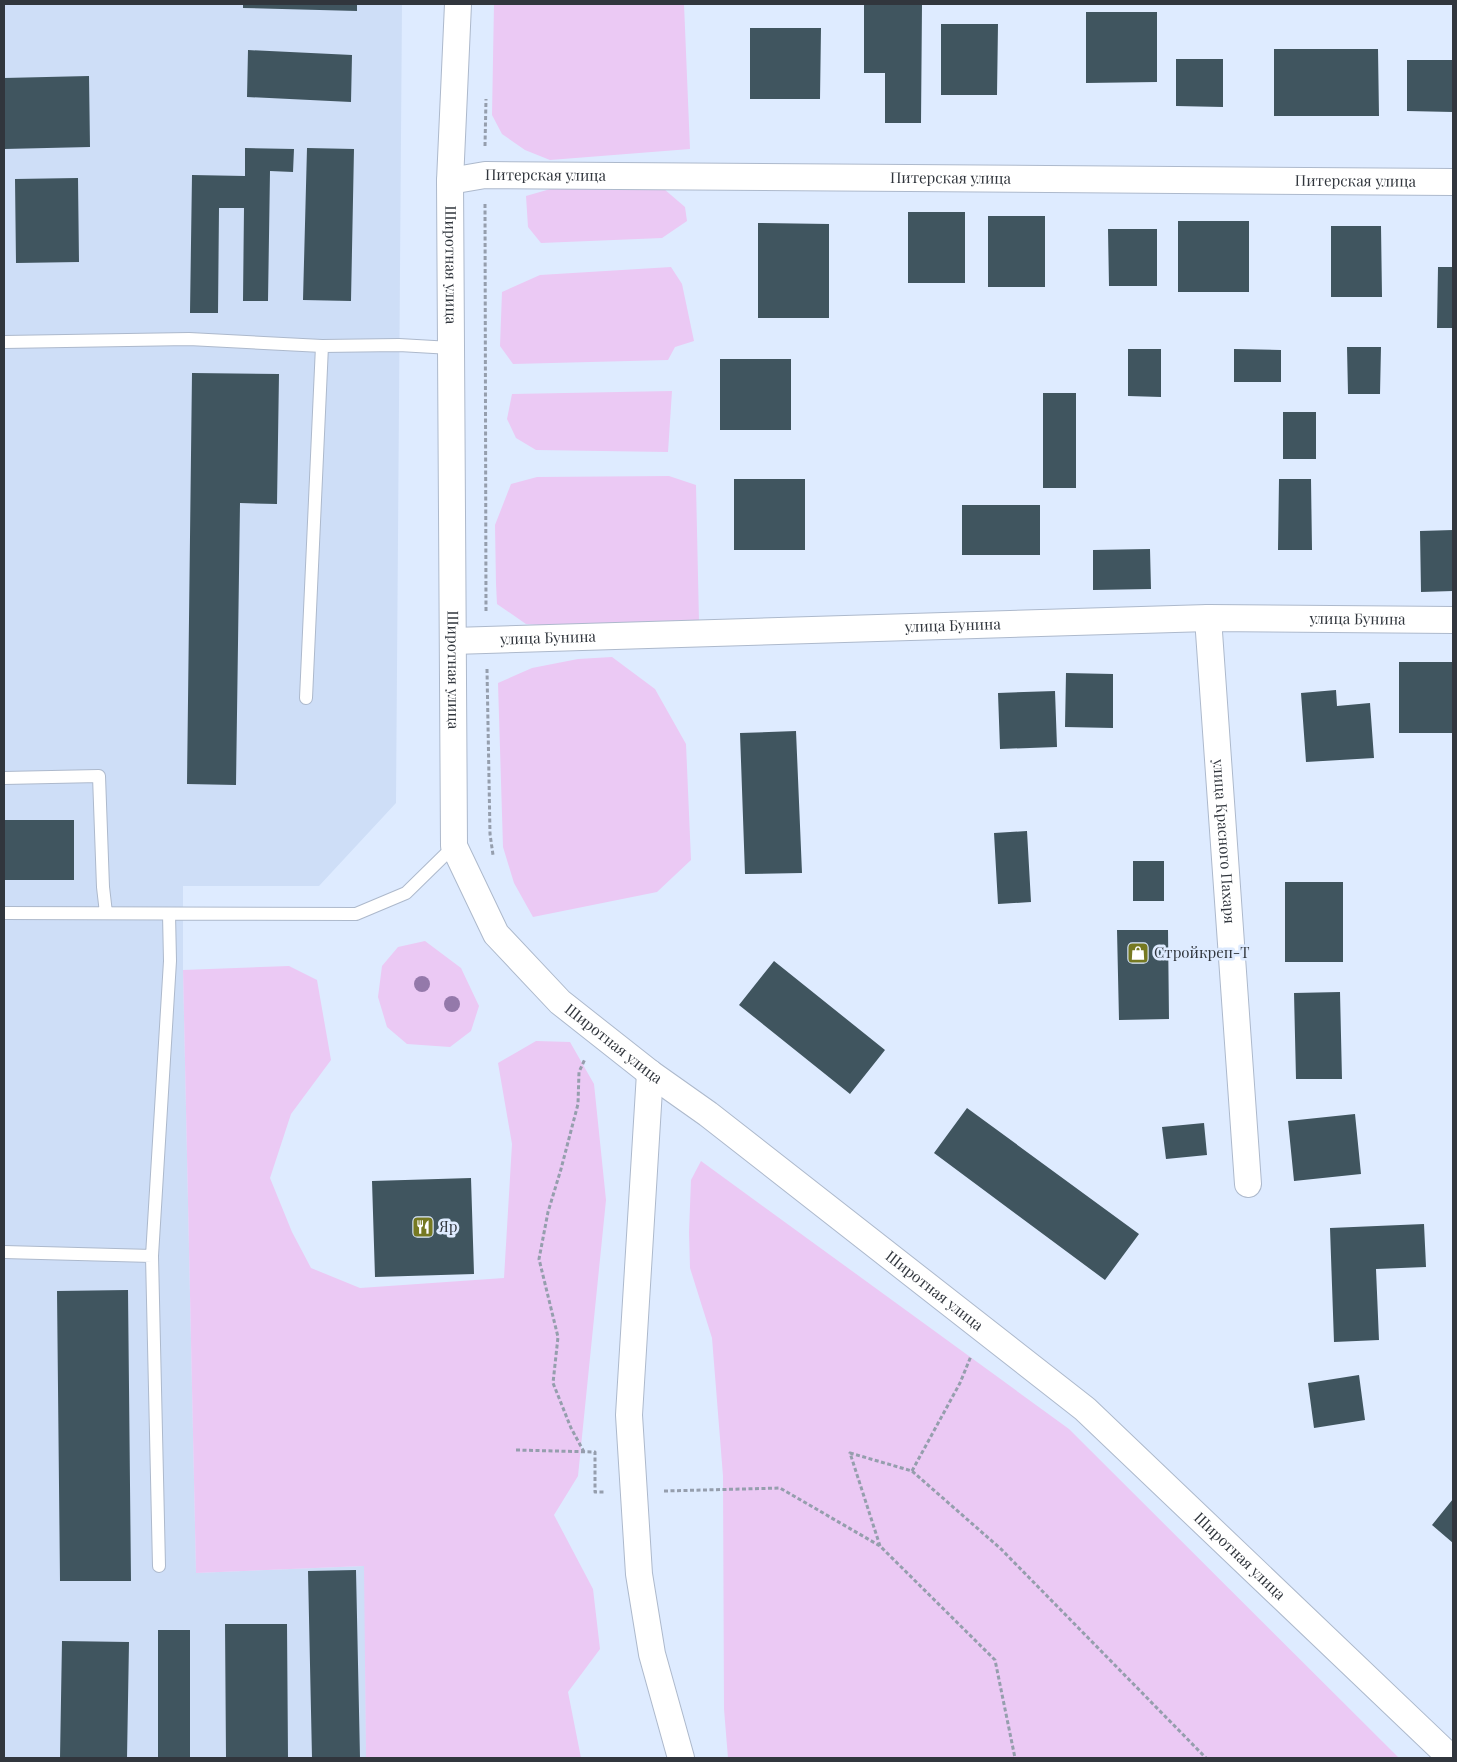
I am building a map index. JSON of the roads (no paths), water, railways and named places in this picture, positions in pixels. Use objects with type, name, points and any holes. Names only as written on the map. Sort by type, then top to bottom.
[{"type":"street","name":"Широтная улица","points":[[458,4],[450,180],[454,846],[496,934],[560,1002],[650,1073],[708,1114],[1085,1409],[1451,1758]]},
{"type":"street","name":"Питерская улица","points":[[450,180],[485,175],[1453,182]]},
{"type":"street","name":"улица Бунина","points":[[453,641],[1208,618],[1453,620]]},
{"type":"street","name":"улица Красного Пахаря","points":[[1208,618],[1248,1184]]},
{"type":"street","points":[[650,1073],[629,1414],[639,1574],[652,1654],[681,1758]]},
{"type":"lane","points":[[4,342],[189,339],[322,346],[400,344],[451,348]]},
{"type":"lane","points":[[306,698],[322,346]]},
{"type":"lane","points":[[4,778],[99,776],[103,887],[106,913]]},
{"type":"lane","points":[[4,913],[356,914],[406,893],[454,846]]},
{"type":"lane","points":[[159,1566],[152,1256],[170,961],[169,914]]},
{"type":"lane","points":[[4,1252],[152,1256]]},
{"type":"place","name":"Стройкреп-Т","points":[[1138,953]]},
{"type":"place","name":"Яр","points":[[423,1227]]}]
